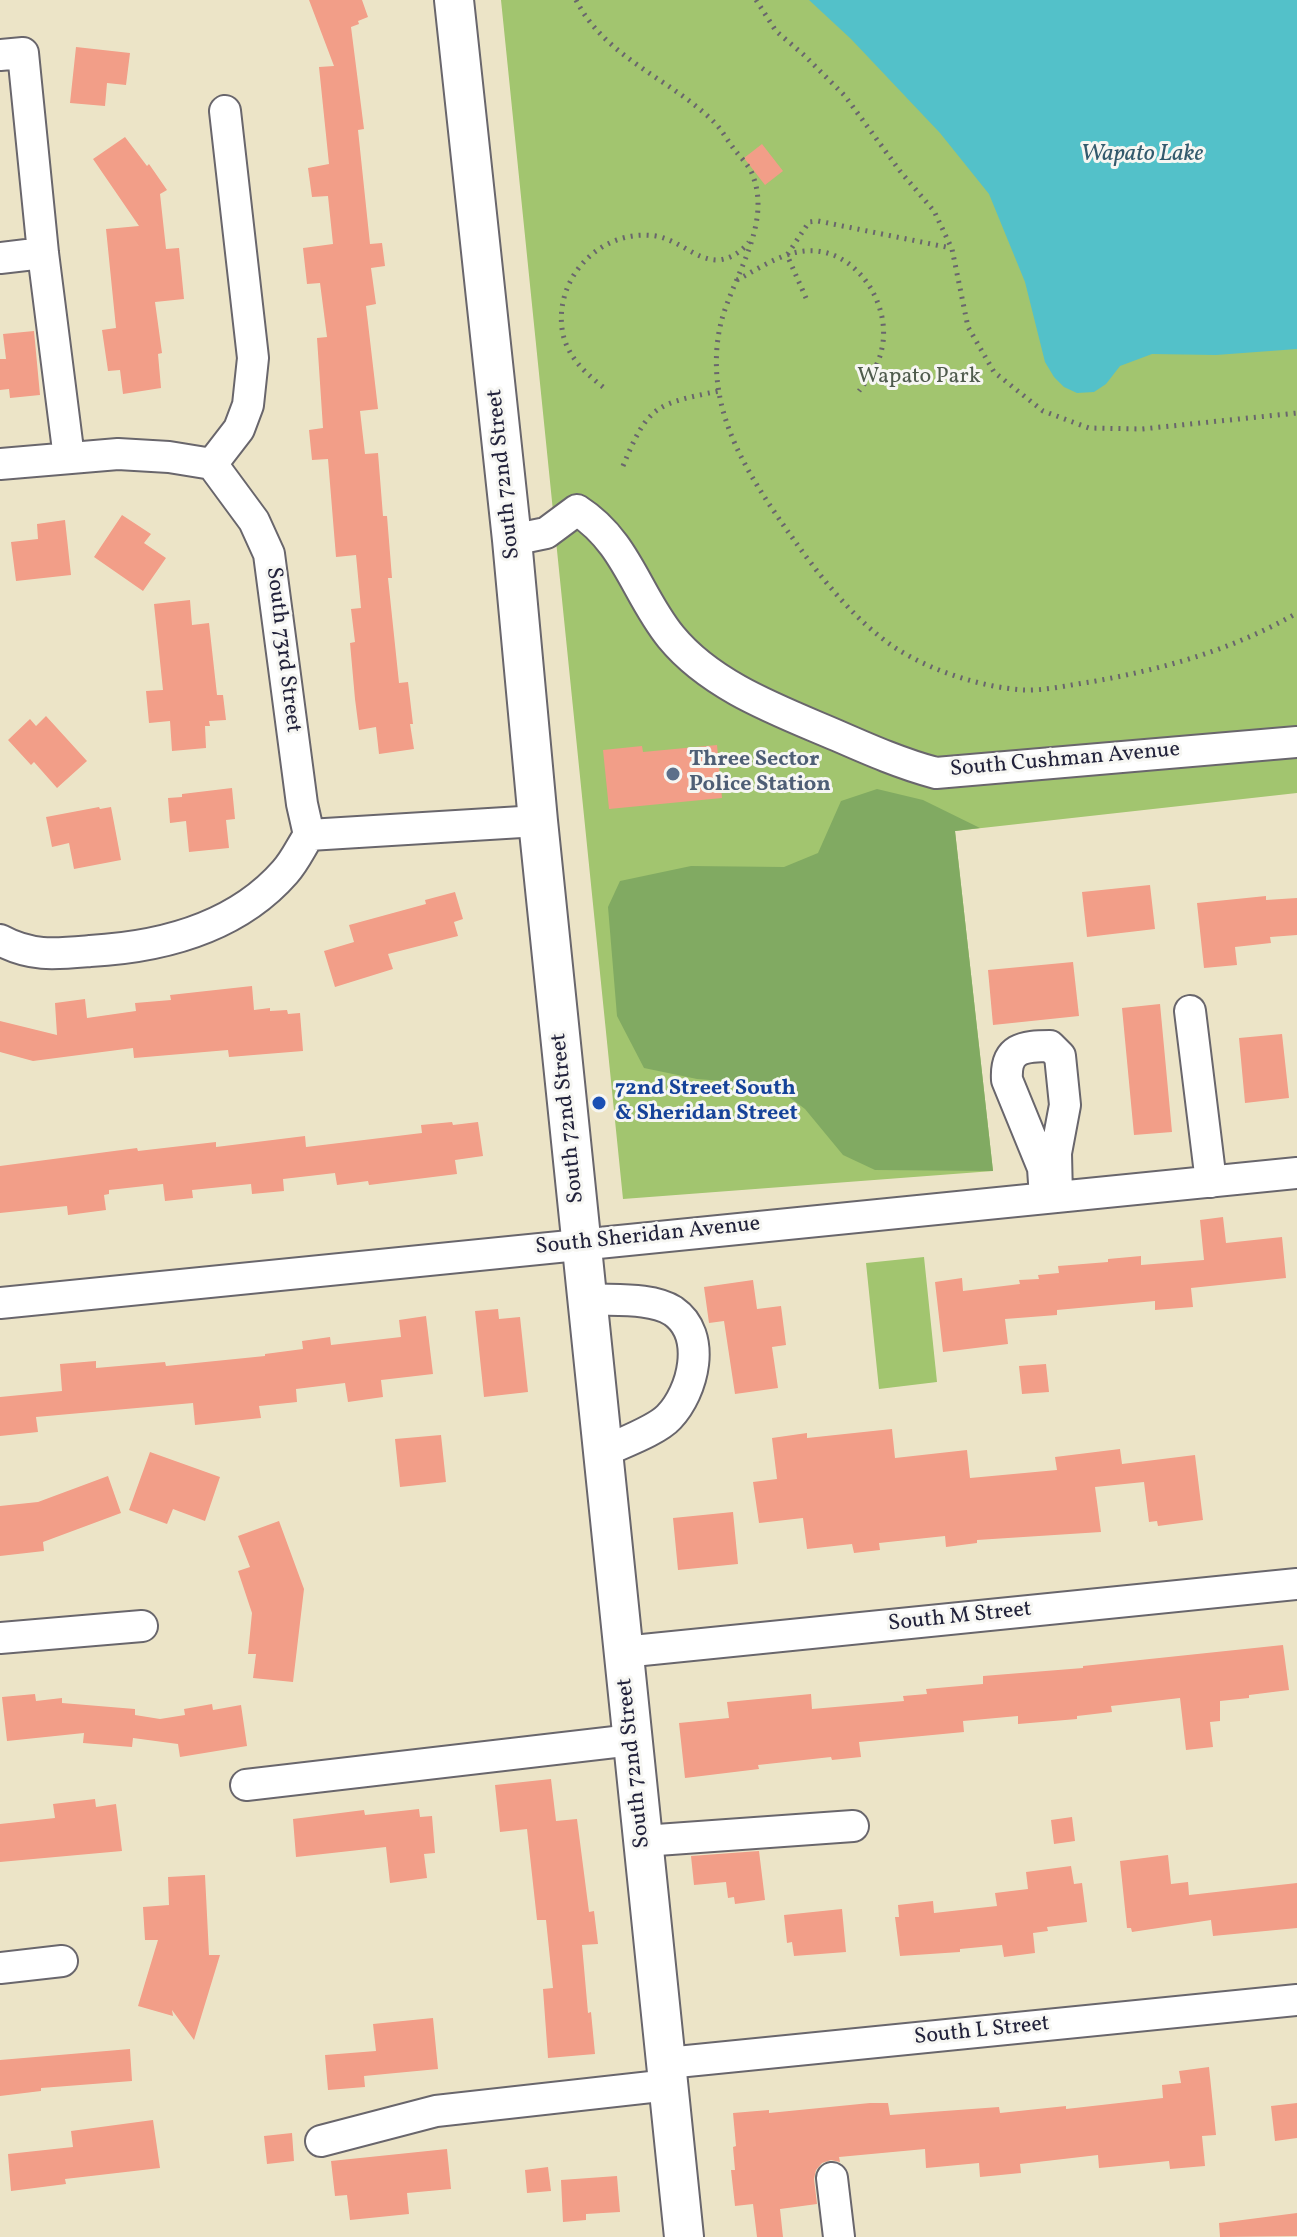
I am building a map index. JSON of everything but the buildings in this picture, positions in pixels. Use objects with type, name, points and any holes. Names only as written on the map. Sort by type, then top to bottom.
[{"type":"main road","name":"South 72nd Street","points":[[454,0],[512,540],[538,821],[684,2237]]},
{"type":"street","points":[[11,54],[43,253],[69,458]]},
{"type":"street","points":[[0,464],[118,454],[169,457],[212,464],[239,429],[248,405],[253,358],[225,111]]},
{"type":"street","points":[[0,258],[43,253]]},
{"type":"street","name":"South 73rd Street","points":[[212,464],[254,521],[269,554],[302,804],[309,835]]},
{"type":"street","name":"South Cushman Avenue","points":[[512,540],[546,533],[577,510],[593,520],[604,533],[632,572],[671,637],[695,660],[762,704],[908,766],[936,773],[1297,742]]},
{"type":"street","points":[[0,940],[28,953],[50,954],[159,943],[199,931],[224,919],[260,894],[286,871],[309,835],[538,821]]},
{"type":"street","points":[[1190,1011],[1211,1182]]},
{"type":"street","name":"South Sheridan Avenue","points":[[0,1303],[1297,1173]]},
{"type":"street","points":[[587,1299],[660,1306],[673,1312],[685,1324],[692,1344],[690,1384],[682,1401],[667,1420],[603,1452]]},
{"type":"street","name":"South M Street","points":[[623,1652],[1297,1584]]},
{"type":"street","points":[[0,1638],[142,1626]]},
{"type":"street","points":[[246,1785],[632,1740]]},
{"type":"street","points":[[643,1841],[853,1826]]},
{"type":"street","points":[[0,1968],[62,1961]]},
{"type":"street","name":"South L Street","points":[[321,2141],[436,2111],[668,2074],[1297,2000]]},
{"type":"street","points":[[832,2178],[839,2237]]},
{"type":"path","points":[[576,0],[608,43],[692,103],[726,136],[754,177],[757,203],[752,238],[719,334],[717,371],[725,419],[766,501],[803,553],[867,624],[897,649],[935,668],[974,681],[1025,690],[1077,684],[1180,663],[1264,631],[1297,613]]},
{"type":"path","points":[[756,0],[776,31],[845,96],[900,171],[934,211],[952,249],[968,327],[994,372],[1043,411],[1089,428],[1142,429],[1297,413]]},
{"type":"path","points":[[787,255],[809,222],[818,221],[952,249]]},
{"type":"path","points":[[603,387],[579,367],[566,345],[562,327],[562,304],[567,288],[585,259],[614,240],[643,235],[669,240],[706,259],[725,259],[743,249],[752,238]]},
{"type":"path","points":[[737,280],[787,255],[807,250],[847,260],[864,277],[876,299],[884,329],[883,347],[877,364],[859,391]]},
{"type":"path","points":[[787,255],[806,298]]},
{"type":"path","points":[[623,466],[638,429],[652,413],[676,400],[719,391]]},
{"type":"green space","name":"Wapato Park","points":[[501,0],[1297,0],[1297,793],[955,831],[993,1171],[623,1199]]},
{"type":"green space","points":[[877,789],[923,800],[980,828],[955,831],[993,1171],[875,1170],[843,1155],[805,1109],[773,1085],[697,1079],[644,1068],[617,1016],[608,907],[620,881],[691,866],[784,867],[818,853],[841,801]]},
{"type":"green space","points":[[924,1257],[937,1382],[879,1389],[866,1263]]},
{"type":"water","name":"Wapato Lake","points":[[809,0],[1297,0],[1297,349],[1216,355],[1152,354],[1120,366],[1106,384],[1094,392],[1077,393],[1064,387],[1045,362],[1025,282],[989,194],[940,133],[851,39]]},
{"type":"place","name":"Three Sector Police Station","points":[[673,774]]},
{"type":"place","name":"72nd Street South & Sheridan Street","points":[[599,1103]]}]
